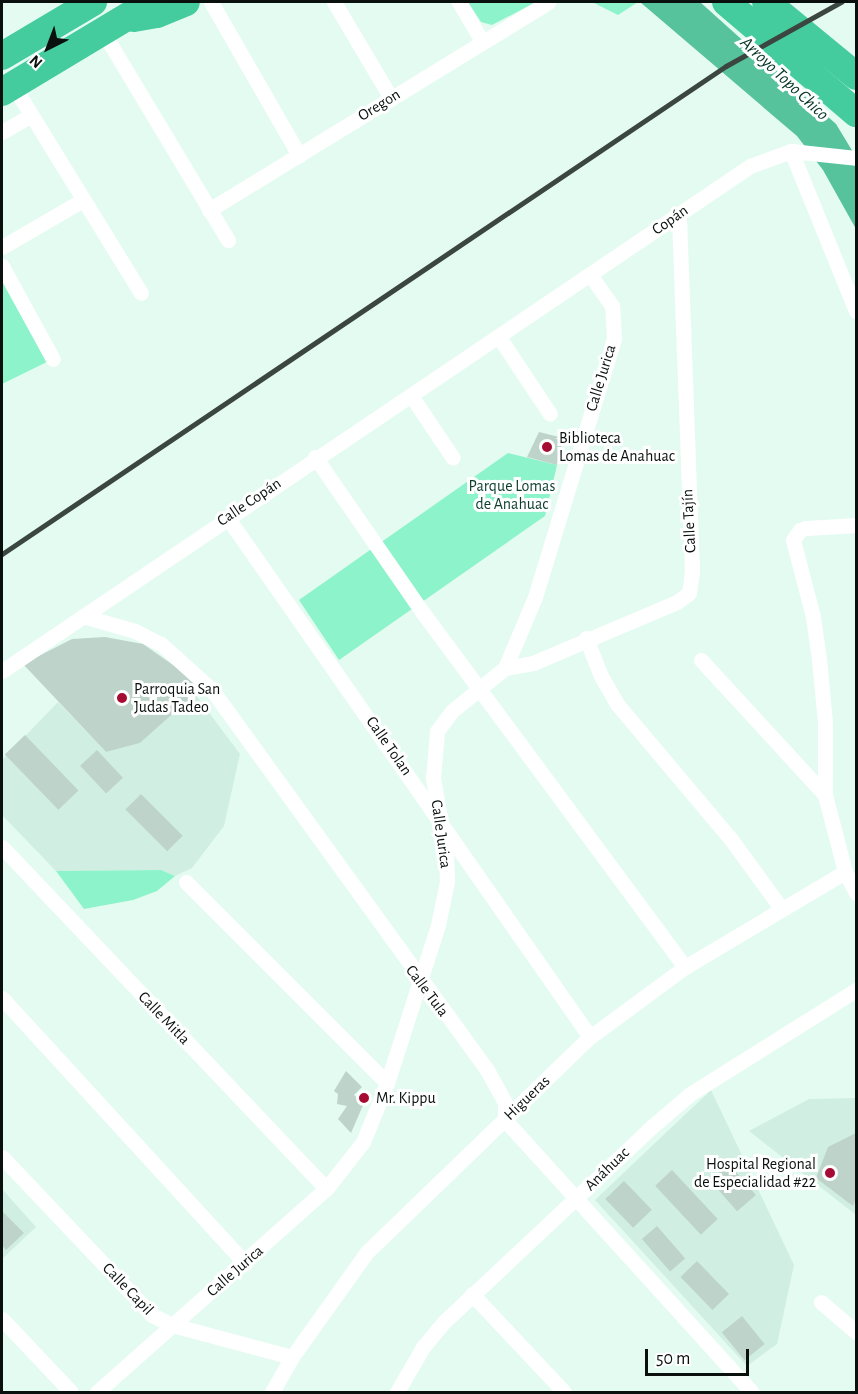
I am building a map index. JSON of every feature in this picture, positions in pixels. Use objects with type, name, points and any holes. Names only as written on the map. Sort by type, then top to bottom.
[{"type":"highway","points":[[2,56],[93,2]]},
{"type":"highway","points":[[7,88],[152,2]]},
{"type":"highway","points":[[113,25],[157,14],[186,2]]},
{"type":"highway","points":[[726,2],[856,113]]},
{"type":"highway","points":[[766,2],[856,76]]},
{"type":"street","points":[[211,2],[299,155]]},
{"type":"street","points":[[334,2],[391,98]]},
{"type":"street","points":[[459,2],[482,41]]},
{"type":"street","name":"Oregon","points":[[209,210],[548,2]]},
{"type":"street","points":[[113,25],[209,210],[228,240]]},
{"type":"street","points":[[796,61],[856,126]]},
{"type":"street","points":[[7,88],[31,115],[141,293]]},
{"type":"street","points":[[2,132],[31,115]]},
{"type":"street","name":"Copán","points":[[499,337],[750,166],[791,151],[810,150],[855,158]]},
{"type":"street","points":[[791,151],[856,311]]},
{"type":"street","points":[[2,247],[83,200]]},
{"type":"street","name":"Calle Tajín","points":[[505,668],[533,663],[586,638],[677,602],[691,586],[680,213]]},
{"type":"street","points":[[2,266],[53,358]]},
{"type":"street","name":"Calle Jurica","points":[[97,1392],[326,1189],[363,1142],[387,1083],[447,881],[433,778],[437,731],[452,711],[505,668],[535,597],[614,339],[612,306],[590,275]]},
{"type":"street","points":[[499,337],[550,414]]},
{"type":"street","name":"Calle Copán","points":[[2,671],[227,516],[315,457],[412,397],[499,337]]},
{"type":"street","points":[[412,397],[453,458]]},
{"type":"street","points":[[315,457],[423,613],[685,967]]},
{"type":"street","name":"Calle Tolan","points":[[227,516],[439,817],[590,1037]]},
{"type":"street","points":[[856,525],[806,528],[800,530],[793,540],[813,617],[819,659],[825,723],[825,795],[845,872],[856,893]]},
{"type":"street","name":"Calle Tula","points":[[83,616],[152,640],[199,675],[496,1084],[505,1103],[505,1120]]},
{"type":"street","points":[[586,638],[601,676],[617,704],[730,838],[781,908]]},
{"type":"street","points":[[701,660],[825,795]]},
{"type":"street","name":"Calle Mitla","points":[[2,847],[326,1189]]},
{"type":"street","name":"Higueras","points":[[272,1392],[292,1357],[367,1252],[590,1037],[685,967],[845,872]]},
{"type":"street","points":[[186,882],[387,1083]]},
{"type":"street","name":"Anáhuac","points":[[404,1390],[423,1347],[472,1294],[690,1094],[856,990]]},
{"type":"street","points":[[2,998],[244,1263]]},
{"type":"street","points":[[505,1120],[752,1392]]},
{"type":"street","name":"Calle Capil","points":[[2,1157],[152,1315],[172,1325],[292,1357]]},
{"type":"street","points":[[472,1294],[564,1392]]},
{"type":"street","points":[[821,1302],[856,1332]]},
{"type":"street","points":[[2,1319],[71,1392]]},
{"type":"shaded area","points":[[195,694],[240,754],[224,826],[192,868],[175,876],[161,870],[56,871],[2,815],[2,760],[58,702],[106,752],[140,743]]},
{"type":"shaded area","points":[[711,1090],[794,1265],[777,1344],[747,1366],[595,1200]]},
{"type":"shaded area","name":"Hospital Regional de Especialidad #22","points":[[856,1098],[856,1215],[749,1131],[809,1099]]},
{"type":"shaded area","points":[[2,1189],[36,1227],[2,1259]]},
{"type":"green space","points":[[468,2],[536,2],[492,25],[481,22]]},
{"type":"green space","points":[[592,2],[638,2],[618,15]]},
{"type":"green space","points":[[2,266],[53,359],[2,384]]},
{"type":"green space","name":"Parque Lomas de Anahuac","points":[[508,453],[557,465],[545,516],[339,660],[299,600]]},
{"type":"green space","points":[[161,870],[175,876],[157,891],[133,900],[84,909],[56,871]]},
{"type":"water","name":"Arroyo Topo Chico","points":[[640,2],[700,2],[836,124],[856,157],[856,229],[823,170],[797,136]]},
{"type":"building","name":"Biblioteca Lomas de Anahuac","points":[[539,432],[563,438],[557,465],[527,457]]},
{"type":"building","name":"Parroquia San Judas Tadeo","points":[[105,637],[143,644],[196,681],[195,694],[140,743],[106,752],[23,664],[72,639]]},
{"type":"building","points":[[25,735],[78,790],[58,810],[5,754]]},
{"type":"building","points":[[97,750],[123,778],[106,793],[80,766]]},
{"type":"building","points":[[141,794],[183,836],[167,851],[125,810]]},
{"type":"building","points":[[346,1071],[362,1087],[354,1095],[364,1103],[351,1133],[338,1119],[347,1106],[337,1104],[338,1094],[334,1091]]},
{"type":"building","points":[[856,1133],[856,1199],[853,1206],[816,1178],[828,1147]]},
{"type":"building","points":[[729,1164],[756,1195],[737,1211],[710,1180]]},
{"type":"building","points":[[672,1170],[718,1219],[701,1235],[655,1186]]},
{"type":"building","points":[[624,1181],[652,1210],[633,1228],[605,1199]]},
{"type":"building","points":[[2,1211],[24,1233],[6,1250],[2,1245]]},
{"type":"building","points":[[657,1226],[685,1258],[670,1272],[642,1239]]},
{"type":"building","points":[[697,1261],[729,1294],[712,1310],[680,1277]]},
{"type":"building","points":[[742,1316],[765,1344],[744,1360],[722,1332]]},
{"type":"railway","points":[[2,554],[726,66],[841,2]]},
{"type":"place","name":"Biblioteca Lomas de Anahuac","points":[[547,447]]},
{"type":"place","name":"Parroquia San Judas Tadeo","points":[[122,698]]},
{"type":"place","name":"Mr. Kippu","points":[[364,1098]]},
{"type":"place","name":"Hospital Regional de Especialidad #22","points":[[830,1173]]}]
